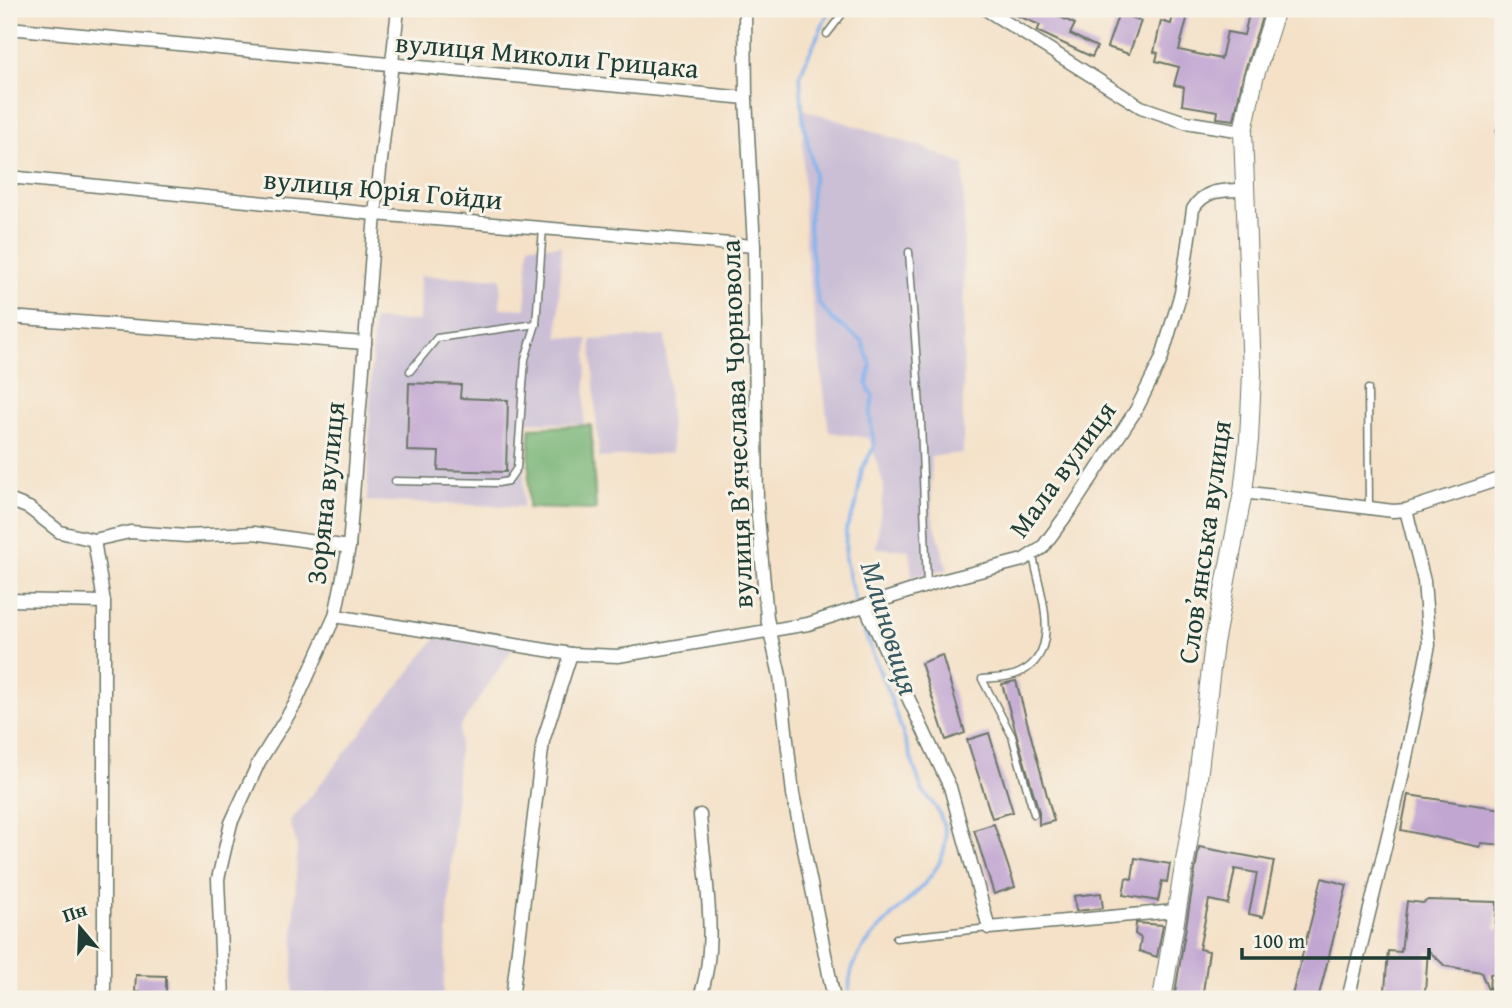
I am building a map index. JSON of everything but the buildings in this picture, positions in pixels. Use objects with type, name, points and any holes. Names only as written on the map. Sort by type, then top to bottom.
[{"type":"street","name":"Зоряна вулиця","points":[[223,999],[218,879],[231,823],[258,762],[295,704],[335,616],[349,547],[375,214],[398,9]]},
{"type":"street","name":"вулиця Вʼячеслава Чорновола","points":[[745,9],[746,98],[754,246],[757,505],[768,631],[780,676],[793,794],[834,999]]},
{"type":"street","points":[[985,9],[1140,107],[1185,122],[1243,131]]},
{"type":"street","name":"Словʼянська вулиця","points":[[1162,999],[1196,794],[1216,631],[1243,492],[1252,373],[1243,131],[1254,78],[1276,9]]},
{"type":"street","name":"вулиця Миколи Грицака","points":[[9,28],[746,98]]},
{"type":"street","points":[[1503,130],[1503,182]]},
{"type":"street","name":"вулиця Юрія Гойди","points":[[9,177],[375,214],[754,246]]},
{"type":"street","name":"Мала вулиця","points":[[335,616],[571,654],[618,656],[808,624],[1032,556],[1073,506],[1136,410],[1161,360],[1181,293],[1193,209],[1203,195],[1245,190]]},
{"type":"street","points":[[9,317],[365,343]]},
{"type":"street","points":[[1243,492],[1369,509],[1406,510],[1503,478]]},
{"type":"street","points":[[9,500],[29,508],[60,532],[94,540],[130,532],[186,536],[254,533],[349,547]]},
{"type":"street","points":[[1348,999],[1401,782],[1429,645],[1424,581],[1406,510]]},
{"type":"street","points":[[94,540],[104,602],[104,999]]},
{"type":"street","points":[[9,600],[104,602]]},
{"type":"street","points":[[864,606],[950,787],[989,928],[1175,911]]},
{"type":"street","points":[[512,999],[543,741],[571,654]]},
{"type":"street","points":[[699,999],[708,973],[710,949],[700,815]]},
{"type":"lane","points":[[827,34],[846,9]]},
{"type":"lane","points":[[395,481],[508,481],[517,468],[524,359],[536,324],[543,228]]},
{"type":"lane","points":[[909,252],[921,422],[927,586]]},
{"type":"lane","points":[[410,371],[437,338],[536,324]]},
{"type":"lane","points":[[1368,389],[1369,509]]},
{"type":"lane","points":[[1032,556],[1045,621],[1044,649],[1035,664],[1017,674],[982,679],[1012,736],[1034,814]]},
{"type":"lane","points":[[896,939],[989,928]]},
{"type":"shaded area","points":[[802,109],[922,147],[964,165],[963,453],[931,456],[932,515],[948,569],[912,577],[909,550],[876,548],[884,485],[869,438],[829,432],[805,243]]},
{"type":"shaded area","points":[[529,245],[561,246],[558,337],[588,339],[584,424],[526,422],[523,507],[367,501],[373,320],[419,321],[420,276],[501,278],[500,308],[526,309]]},
{"type":"shaded area","points":[[665,336],[672,453],[599,458],[591,340]]},
{"type":"shaded area","points":[[440,633],[515,645],[460,727],[443,999],[292,999],[297,846],[290,822]]},
{"type":"green space","points":[[591,425],[596,510],[528,508],[530,428]]},
{"type":"waterway","name":"Млиновиця","points":[[830,9],[800,74],[803,120],[814,173],[809,224],[811,245],[818,302],[833,320],[862,341],[871,365],[867,385],[873,397],[870,415],[874,447],[862,469],[856,506],[846,529],[845,560],[861,624],[891,699],[922,790],[943,822],[945,849],[933,873],[867,943],[852,969],[850,999]]}]
